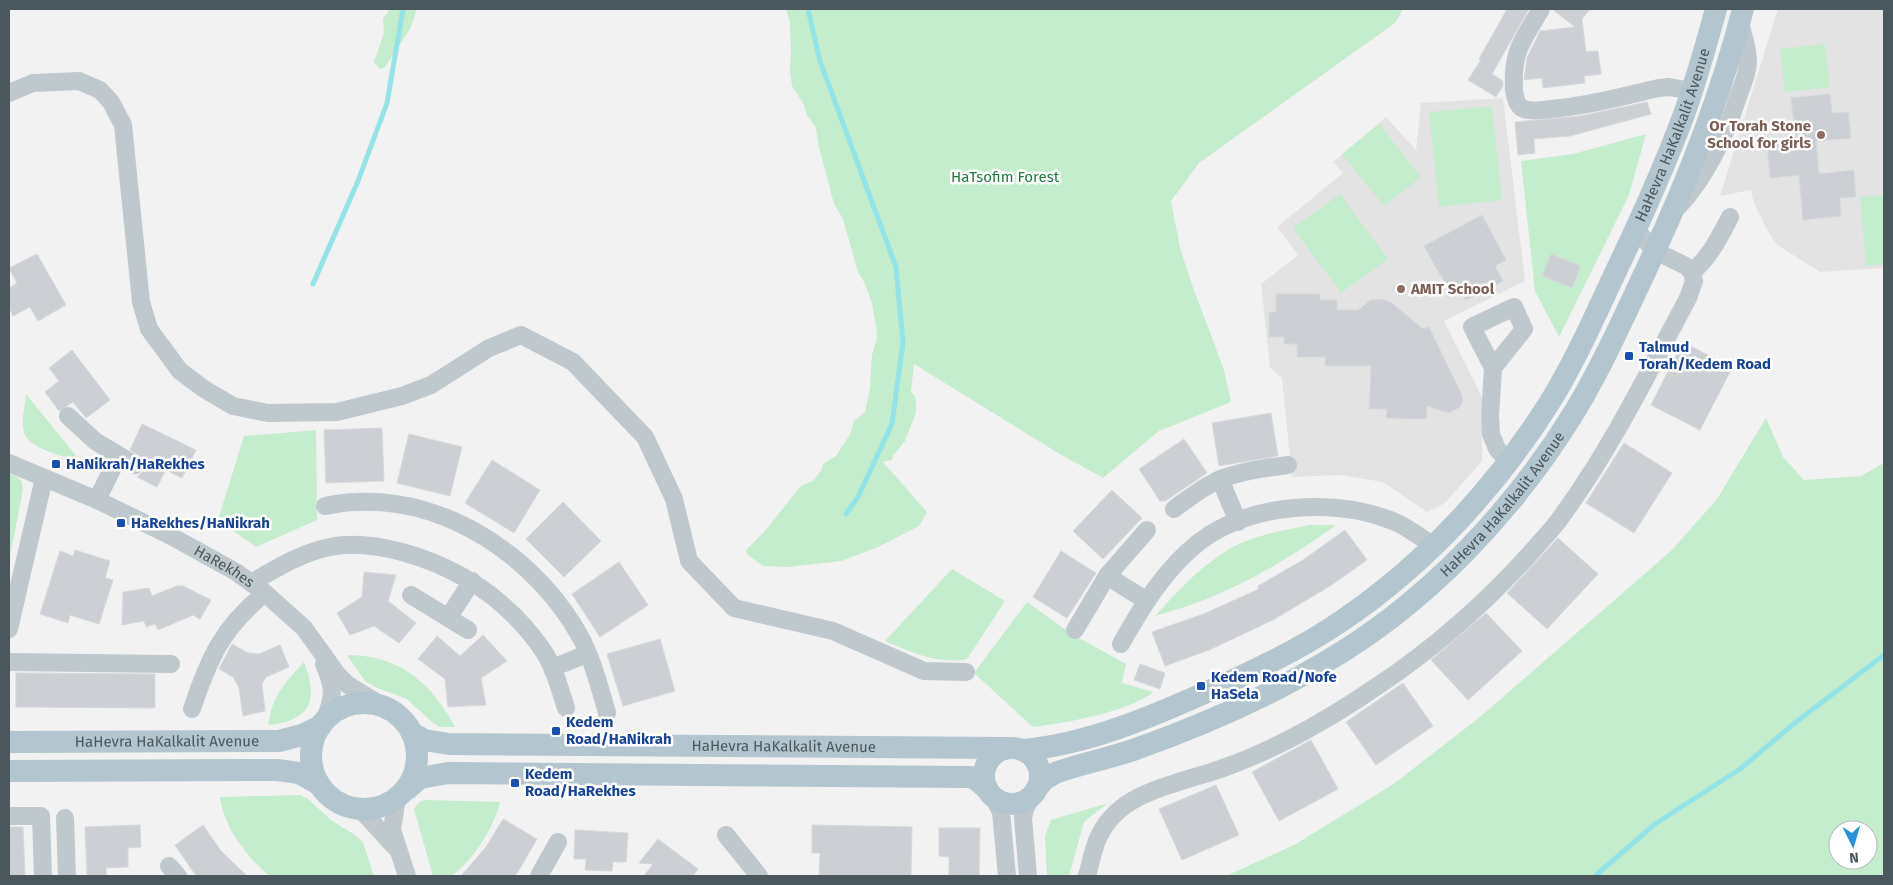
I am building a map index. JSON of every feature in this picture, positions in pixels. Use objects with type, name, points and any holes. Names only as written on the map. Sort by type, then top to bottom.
[{"type":"main road","name":"HaHevra HaKalkalit Avenue","points":[[412,733],[424,740],[449,744],[1039,749],[1123,725],[1169,708],[1254,671],[1311,640],[1343,620],[1395,581],[1433,546],[1473,504],[1508,461],[1536,422],[1570,366],[1636,230],[1672,146],[1692,91],[1716,9]]},
{"type":"main road","name":"HaHevra HaKalkalit Avenue","points":[[1034,792],[1045,779],[1055,773],[1132,750],[1169,736],[1266,695],[1325,663],[1358,642],[1412,601],[1455,561],[1493,521],[1558,437],[1594,378],[1655,251],[1709,123],[1741,16]]},
{"type":"main road","points":[[357,704],[375,704],[388,709],[400,718],[412,733],[418,752],[415,772],[402,793],[389,803],[378,808],[360,809],[349,807],[332,799],[319,784],[313,770],[311,750],[323,724],[328,717],[344,707],[357,704]]},
{"type":"main road","name":"HaHevra HaKalkalit Avenue","points":[[9,742],[279,741],[302,735],[323,724]]},
{"type":"main road","points":[[1016,749],[1035,760],[1040,773],[1034,792],[1024,801],[1014,804],[1000,801],[991,793],[983,777],[987,761],[998,751],[1016,749]]},
{"type":"main road","name":"HaHevra HaKalkalit Avenue","points":[[9,770],[278,770],[299,773],[319,784]]},
{"type":"main road","name":"HaHevra HaKalkalit Avenue","points":[[402,793],[420,778],[448,773],[970,777],[977,780],[991,793]]},
{"type":"street","points":[[1541,9],[1517,50],[1514,61],[1515,95],[1518,104],[1523,109],[1573,107],[1659,88],[1669,87],[1692,91]]},
{"type":"street","points":[[9,93],[33,83],[79,81],[100,90],[111,102],[123,126],[141,302],[149,328],[180,371],[204,389],[233,406],[268,413],[337,412],[402,396],[431,385],[489,348],[521,335],[573,362],[645,437],[674,499],[689,561],[734,608],[833,631],[924,671],[966,672]]},
{"type":"street","points":[[1692,272],[1703,262],[1714,247],[1730,218]]},
{"type":"street","points":[[1087,876],[1102,827],[1119,810],[1134,800],[1166,787],[1227,767],[1274,747],[1330,717],[1385,681],[1480,606],[1523,562],[1560,519],[1593,472],[1622,422],[1688,298],[1694,280],[1692,272],[1686,266],[1655,251],[1636,230]]},
{"type":"street","points":[[1493,368],[1490,416],[1491,434],[1497,449],[1508,461]]},
{"type":"street","points":[[68,416],[95,441],[118,457],[135,465]]},
{"type":"street","points":[[97,500],[118,457]]},
{"type":"street","name":"HaRekhes","points":[[9,463],[97,500],[211,557],[258,588],[304,628],[337,674],[348,685],[388,709]]},
{"type":"street","points":[[1174,508],[1220,479],[1243,472],[1288,465]]},
{"type":"street","points":[[9,629],[44,478]]},
{"type":"street","points":[[1220,479],[1238,522]]},
{"type":"street","points":[[326,506],[356,502],[383,503],[417,509],[445,517],[470,529],[508,554],[535,577],[570,619],[587,654],[608,713]]},
{"type":"street","points":[[1121,644],[1158,584],[1177,563],[1199,542],[1220,529],[1238,522],[1288,508],[1328,507],[1372,514],[1395,522],[1412,530],[1433,546]]},
{"type":"street","points":[[1076,630],[1107,576],[1147,530]]},
{"type":"street","points":[[192,708],[214,650],[247,607],[258,588],[286,562],[310,552],[332,547],[356,545],[383,547],[429,560],[458,573],[488,592],[530,633],[546,654],[566,708]]},
{"type":"street","points":[[1107,576],[1147,601]]},
{"type":"street","points":[[448,618],[472,581]]},
{"type":"street","points":[[411,595],[468,630]]},
{"type":"street","name":"HaRekhes","points":[[315,642],[333,693],[332,703],[323,724]]},
{"type":"street","points":[[552,668],[587,654]]},
{"type":"street","points":[[9,662],[171,664]]},
{"type":"street","points":[[1028,876],[1023,818],[1025,809],[1034,792]]},
{"type":"street","points":[[402,793],[392,830],[407,876]]},
{"type":"street","points":[[991,793],[1001,812],[1007,876]]},
{"type":"street","points":[[360,809],[398,852]]},
{"type":"street","points":[[9,816],[41,816],[43,876]]},
{"type":"street","points":[[65,818],[67,876]]},
{"type":"street","points":[[726,835],[760,876]]},
{"type":"street","points":[[539,876],[558,842]]},
{"type":"shaded area","points":[[1778,9],[1884,9],[1884,268],[1820,272],[1776,244],[1763,222],[1753,200],[1751,190],[1720,196]]},
{"type":"shaded area","points":[[1503,98],[1525,281],[1444,321],[1482,397],[1482,461],[1445,503],[1427,512],[1383,482],[1340,475],[1292,477],[1282,378],[1270,368],[1261,284],[1298,255],[1277,227],[1343,173],[1333,162],[1386,117],[1416,150],[1421,103]]},
{"type":"green space","points":[[390,9],[417,9],[410,29],[385,67],[380,69],[374,62],[384,33],[383,19]]},
{"type":"green space","name":"HaTsofim Forest","points":[[786,9],[1403,9],[1395,23],[1199,163],[1171,201],[1180,248],[1224,370],[1231,402],[1159,431],[1103,478],[1058,453],[914,364],[911,392],[915,396],[916,413],[905,441],[892,460],[883,462],[927,512],[919,526],[878,547],[841,561],[788,567],[763,566],[747,554],[746,550],[764,532],[801,486],[814,480],[822,469],[823,464],[836,456],[850,434],[854,421],[865,412],[870,388],[872,355],[877,338],[872,303],[858,272],[843,219],[834,204],[818,144],[816,128],[792,86],[790,71],[790,23]]},
{"type":"green space","points":[[1825,44],[1830,87],[1785,92],[1780,49]]},
{"type":"green space","points":[[1492,106],[1502,200],[1439,207],[1429,112]]},
{"type":"green space","points":[[1379,124],[1421,177],[1384,206],[1342,154]]},
{"type":"green space","points":[[1646,134],[1629,195],[1559,337],[1535,291],[1521,161],[1573,154]]},
{"type":"green space","points":[[1340,194],[1388,259],[1341,293],[1293,228]]},
{"type":"green space","points":[[1884,195],[1884,264],[1866,266],[1860,197]]},
{"type":"green space","points":[[26,394],[81,462],[49,452],[27,439],[23,423]]},
{"type":"green space","points":[[1766,418],[1783,457],[1804,480],[1861,476],[1884,463],[1884,876],[1226,876],[1294,845],[1392,785],[1480,717],[1672,550],[1717,499]]},
{"type":"green space","points":[[316,430],[317,520],[256,547],[218,520],[244,436]]},
{"type":"green space","points":[[9,473],[22,482],[23,490],[9,561]]},
{"type":"green space","points":[[1310,525],[1336,525],[1294,554],[1250,579],[1203,600],[1155,616],[1196,574],[1233,547],[1265,535]]},
{"type":"green space","points":[[952,569],[1005,601],[967,659],[935,659],[885,641]]},
{"type":"green space","points":[[1027,602],[1070,633],[1126,664],[1122,683],[1153,692],[1129,705],[1096,716],[1033,727],[974,673]]},
{"type":"green space","points":[[347,655],[366,656],[382,660],[412,674],[435,697],[455,727],[440,727],[407,699],[377,688],[365,681]]},
{"type":"green space","points":[[304,662],[311,687],[311,698],[308,706],[294,719],[268,725],[273,706],[280,691]]},
{"type":"green space","points":[[300,795],[308,799],[331,820],[363,842],[374,876],[270,876],[253,861],[231,830],[222,808],[220,797]]},
{"type":"green space","points":[[426,800],[500,802],[493,823],[482,843],[468,861],[452,876],[433,876],[414,809],[419,802]]},
{"type":"green space","points":[[1108,803],[1084,822],[1069,876],[1047,876],[1045,836],[1051,820]]},
{"type":"building","points":[[1507,9],[1529,9],[1492,74],[1503,81],[1503,86],[1496,97],[1468,80],[1481,60],[1479,59]]},
{"type":"building","points":[[1552,9],[1590,9],[1582,19],[1586,52],[1598,51],[1601,74],[1584,76],[1585,83],[1543,88],[1542,78],[1524,80],[1527,58],[1540,31],[1575,27]]},
{"type":"building","points":[[1830,94],[1832,113],[1848,112],[1851,138],[1816,141],[1819,174],[1854,170],[1856,197],[1840,198],[1841,216],[1803,220],[1799,175],[1770,178],[1767,145],[1796,142],[1791,98]]},
{"type":"building","points":[[1647,102],[1651,114],[1570,136],[1534,139],[1535,153],[1518,155],[1515,122],[1580,116]]},
{"type":"building","points":[[1482,215],[1506,260],[1495,266],[1503,281],[1466,300],[1456,282],[1447,287],[1424,246]]},
{"type":"building","points":[[37,254],[66,305],[38,321],[30,307],[13,316],[9,307],[9,288],[17,283],[9,268]]},
{"type":"building","points":[[1551,254],[1581,266],[1572,288],[1542,276]]},
{"type":"building","points":[[1276,294],[1320,294],[1320,300],[1337,300],[1337,310],[1358,310],[1371,300],[1381,299],[1392,303],[1423,329],[1429,327],[1462,395],[1463,400],[1460,407],[1449,413],[1427,406],[1426,419],[1386,418],[1387,409],[1369,409],[1371,366],[1325,366],[1325,357],[1297,357],[1297,344],[1284,344],[1284,337],[1269,337],[1269,312],[1276,312]]},
{"type":"building","points":[[1683,342],[1732,368],[1700,430],[1651,405]]},
{"type":"building","points":[[72,350],[110,400],[86,418],[73,402],[59,411],[45,392],[59,381],[49,368]]},
{"type":"building","points":[[1271,413],[1278,456],[1219,466],[1212,423]]},
{"type":"building","points":[[142,424],[196,450],[182,478],[166,470],[157,487],[137,477],[144,470],[145,460],[130,450]]},
{"type":"building","points":[[382,428],[384,481],[326,483],[324,430]]},
{"type":"building","points":[[409,434],[462,447],[450,496],[397,483]]},
{"type":"building","points":[[1184,439],[1207,473],[1165,501],[1160,501],[1139,469]]},
{"type":"building","points":[[1624,443],[1672,473],[1634,533],[1586,503]]},
{"type":"building","points":[[492,460],[540,490],[514,533],[465,503]]},
{"type":"building","points":[[1112,490],[1142,518],[1103,559],[1073,531]]},
{"type":"building","points":[[563,502],[601,541],[564,577],[526,539]]},
{"type":"building","points":[[1345,530],[1367,560],[1330,586],[1273,620],[1209,650],[1165,666],[1152,632],[1206,613],[1259,589],[1258,586],[1303,560]]},
{"type":"building","points":[[1558,538],[1598,574],[1547,629],[1507,593]]},
{"type":"building","points":[[75,550],[110,561],[105,578],[113,580],[99,624],[70,615],[68,623],[40,614],[60,551],[73,556]]},
{"type":"building","points":[[1061,551],[1096,573],[1067,618],[1033,597]]},
{"type":"building","points":[[619,562],[648,605],[600,637],[572,594]]},
{"type":"building","points":[[364,572],[396,575],[388,601],[416,623],[399,643],[374,626],[350,635],[337,613],[362,597]]},
{"type":"building","points":[[177,586],[183,586],[211,600],[200,619],[193,615],[158,630],[155,624],[146,627],[144,621],[122,625],[123,592],[149,588],[152,596]]},
{"type":"building","points":[[1486,613],[1522,651],[1468,700],[1431,660]]},
{"type":"building","points":[[483,635],[507,661],[481,678],[486,705],[448,707],[445,679],[418,659],[437,636],[460,656]]},
{"type":"building","points":[[660,639],[675,691],[623,706],[607,654]]},
{"type":"building","points":[[232,644],[248,653],[259,654],[280,645],[289,667],[266,677],[262,684],[265,711],[243,716],[239,688],[233,677],[219,669]]},
{"type":"building","points":[[1140,664],[1165,673],[1160,689],[1134,680]]},
{"type":"building","points":[[16,673],[155,674],[155,708],[16,707]]},
{"type":"building","points":[[1403,683],[1433,726],[1376,765],[1346,722]]},
{"type":"building","points":[[1311,740],[1338,789],[1279,821],[1252,772]]},
{"type":"building","points":[[1216,785],[1239,835],[1182,860],[1159,809]]},
{"type":"building","points":[[503,819],[537,839],[519,870],[514,876],[461,876],[486,847]]},
{"type":"building","points":[[140,825],[141,847],[128,848],[128,867],[106,868],[106,876],[87,876],[85,827]]},
{"type":"building","points":[[203,825],[221,851],[247,876],[198,876],[194,873],[175,845]]},
{"type":"building","points":[[812,825],[912,827],[911,876],[819,876],[820,853],[812,853]]},
{"type":"building","points":[[9,827],[23,827],[25,876],[9,876]]},
{"type":"building","points":[[939,828],[980,828],[979,876],[949,876],[949,857],[939,856]]},
{"type":"building","points":[[575,830],[628,833],[626,862],[613,862],[612,871],[585,870],[586,859],[574,859]]},
{"type":"building","points":[[658,839],[698,869],[693,876],[644,876],[653,864],[639,863]]},
{"type":"waterway","points":[[313,284],[358,181],[387,103],[403,9]]},
{"type":"waterway","points":[[808,9],[820,61],[896,267],[903,342],[892,424],[858,497],[846,514]]},
{"type":"waterway","points":[[1595,876],[1655,824],[1740,769],[1796,722],[1884,655]]},
{"type":"place","name":"Or Torah Stone School for girls","points":[[1821,135]]},
{"type":"place","name":"AMIT School","points":[[1401,289]]},
{"type":"place","name":"Talmud Torah/Kedem Road","points":[[1629,356]]},
{"type":"place","name":"HaNikrah/HaRekhes","points":[[56,464]]},
{"type":"place","name":"HaRekhes/HaNikrah","points":[[121,523]]},
{"type":"place","name":"Kedem Road/Nofe HaSela","points":[[1201,686]]},
{"type":"place","name":"Kedem Road/HaNikrah","points":[[556,731]]},
{"type":"place","name":"Kedem Road/HaRekhes","points":[[515,783]]}]
